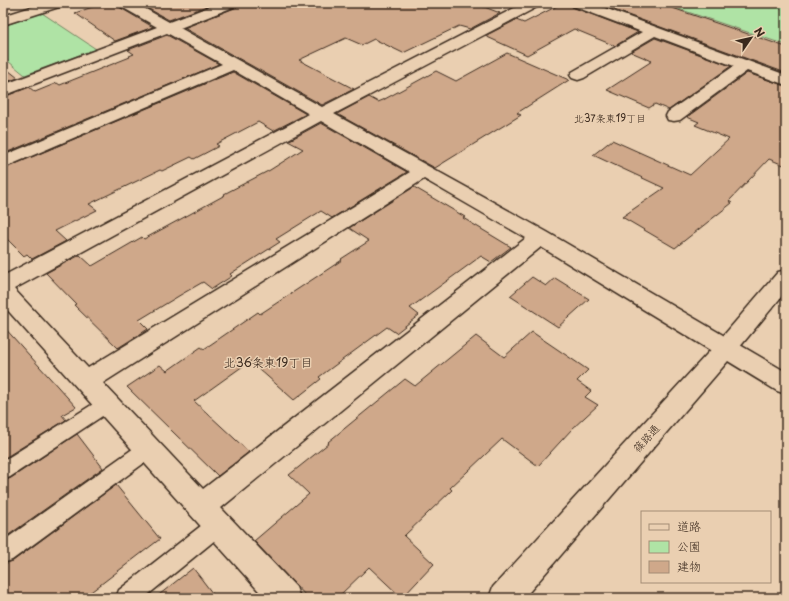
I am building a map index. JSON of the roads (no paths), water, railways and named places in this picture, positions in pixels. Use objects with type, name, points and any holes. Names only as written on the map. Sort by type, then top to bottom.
[{"type":"street","points":[[3,21],[57,3]]},
{"type":"street","points":[[125,3],[540,237],[786,384]]},
{"type":"street","points":[[3,91],[230,3]]},
{"type":"street","points":[[3,285],[321,114],[534,3]]},
{"type":"street","points":[[578,3],[786,80]]},
{"type":"street","points":[[578,75],[654,31]]},
{"type":"street","points":[[3,163],[234,64]]},
{"type":"street","points":[[674,116],[745,65]]},
{"type":"street","points":[[86,381],[424,171]]},
{"type":"street","points":[[210,516],[540,237]]},
{"type":"street","name":"篠路通","points":[[504,598],[726,348],[786,277]]},
{"type":"street","points":[[3,291],[285,598]]},
{"type":"lane","points":[[3,471],[107,404]]},
{"type":"lane","points":[[4,553],[148,449]]},
{"type":"lane","points":[[127,598],[210,516]]},
{"type":"district","name":"北37条東19丁目","points":[[610,117]]},
{"type":"district","name":"北36条東19丁目","points":[[268,362]]}]
